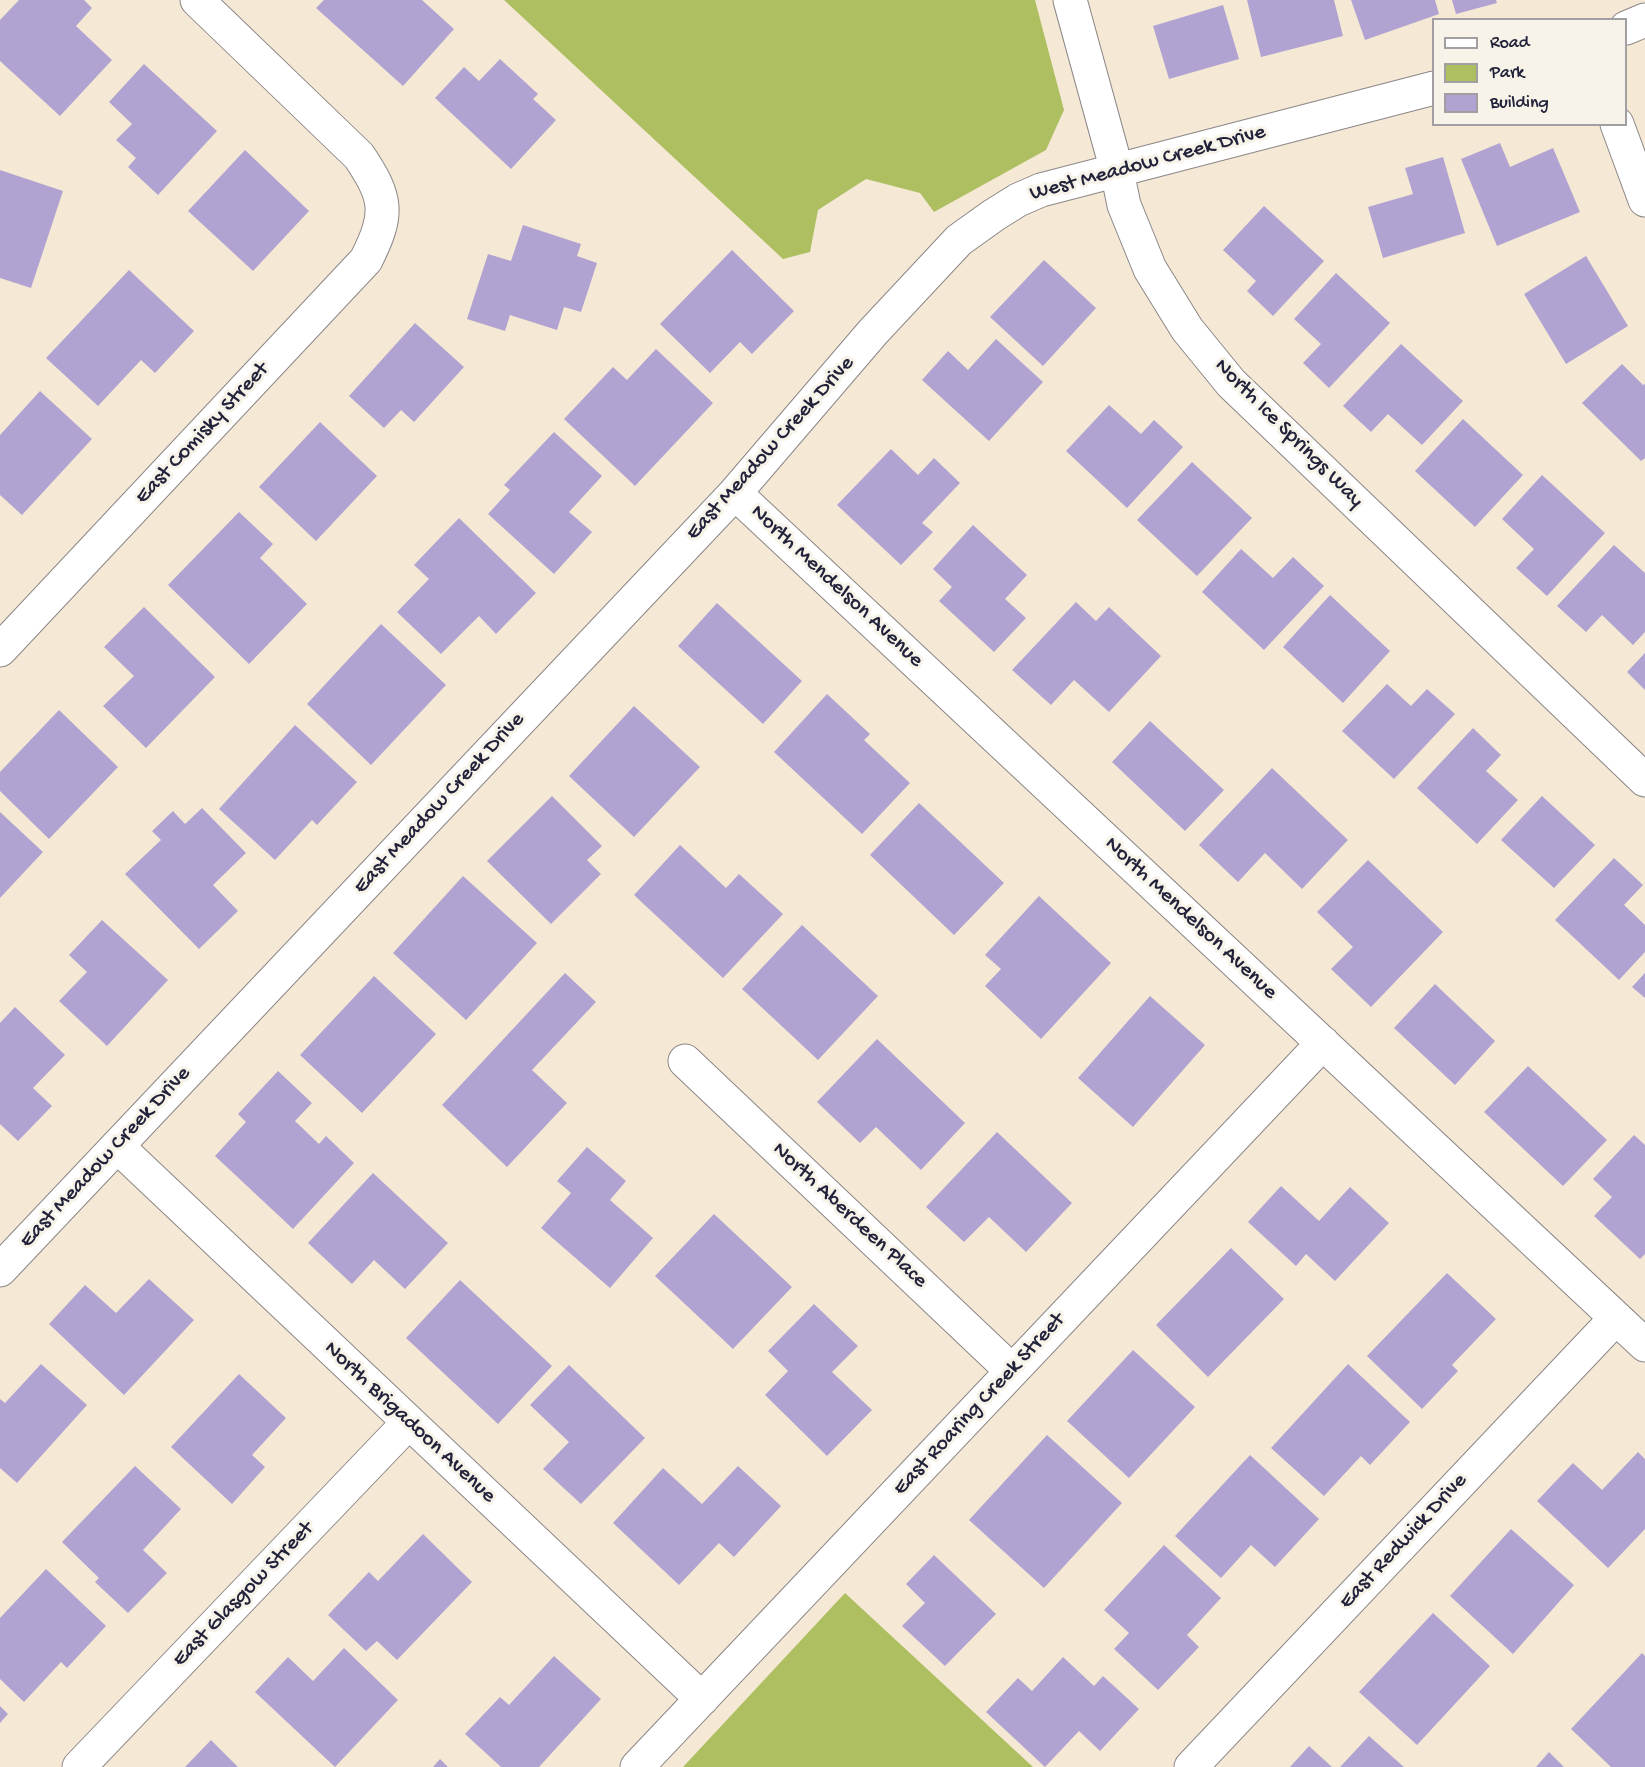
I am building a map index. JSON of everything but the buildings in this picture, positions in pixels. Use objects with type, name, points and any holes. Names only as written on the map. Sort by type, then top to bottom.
[{"type":"street","name":"East Comisky Street","points":[[0,650],[366,260],[380,233],[383,206],[373,178],[359,156],[196,0]]},
{"type":"street","name":"North Ice Springs Way","points":[[1070,0],[1124,204],[1150,269],[1187,329],[1231,383],[1645,780]]},
{"type":"street","points":[[1627,28],[1645,20]]},
{"type":"street","name":"West Meadow Creek Drive","points":[[873,332],[959,240],[976,226],[1018,200],[1041,190],[1432,89]]},
{"type":"street","points":[[1618,126],[1645,200]]},
{"type":"street","name":"East Meadow Creek Drive","points":[[0,1270],[735,493],[873,332]]},
{"type":"street","name":"North Mendelson Avenue","points":[[735,493],[1645,1345]]},
{"type":"street","name":"East Roaring Creek Street","points":[[637,1767],[1323,1043]]},
{"type":"street","name":"North Aberdeen Place","points":[[685,1061],[1012,1371]]},
{"type":"street","name":"North Brigadoon Avenue","points":[[117,1146],[702,1699]]},
{"type":"street","name":"East Redwick Drive","points":[[1191,1767],[1616,1318]]},
{"type":"street","name":"East Glasgow Street","points":[[79,1767],[409,1422]]},
{"type":"green space","points":[[504,0],[1035,0],[1064,110],[1046,150],[934,212],[920,193],[866,179],[818,210],[810,252],[783,259]]},
{"type":"green space","points":[[845,1593],[1033,1767],[683,1767]]}]
